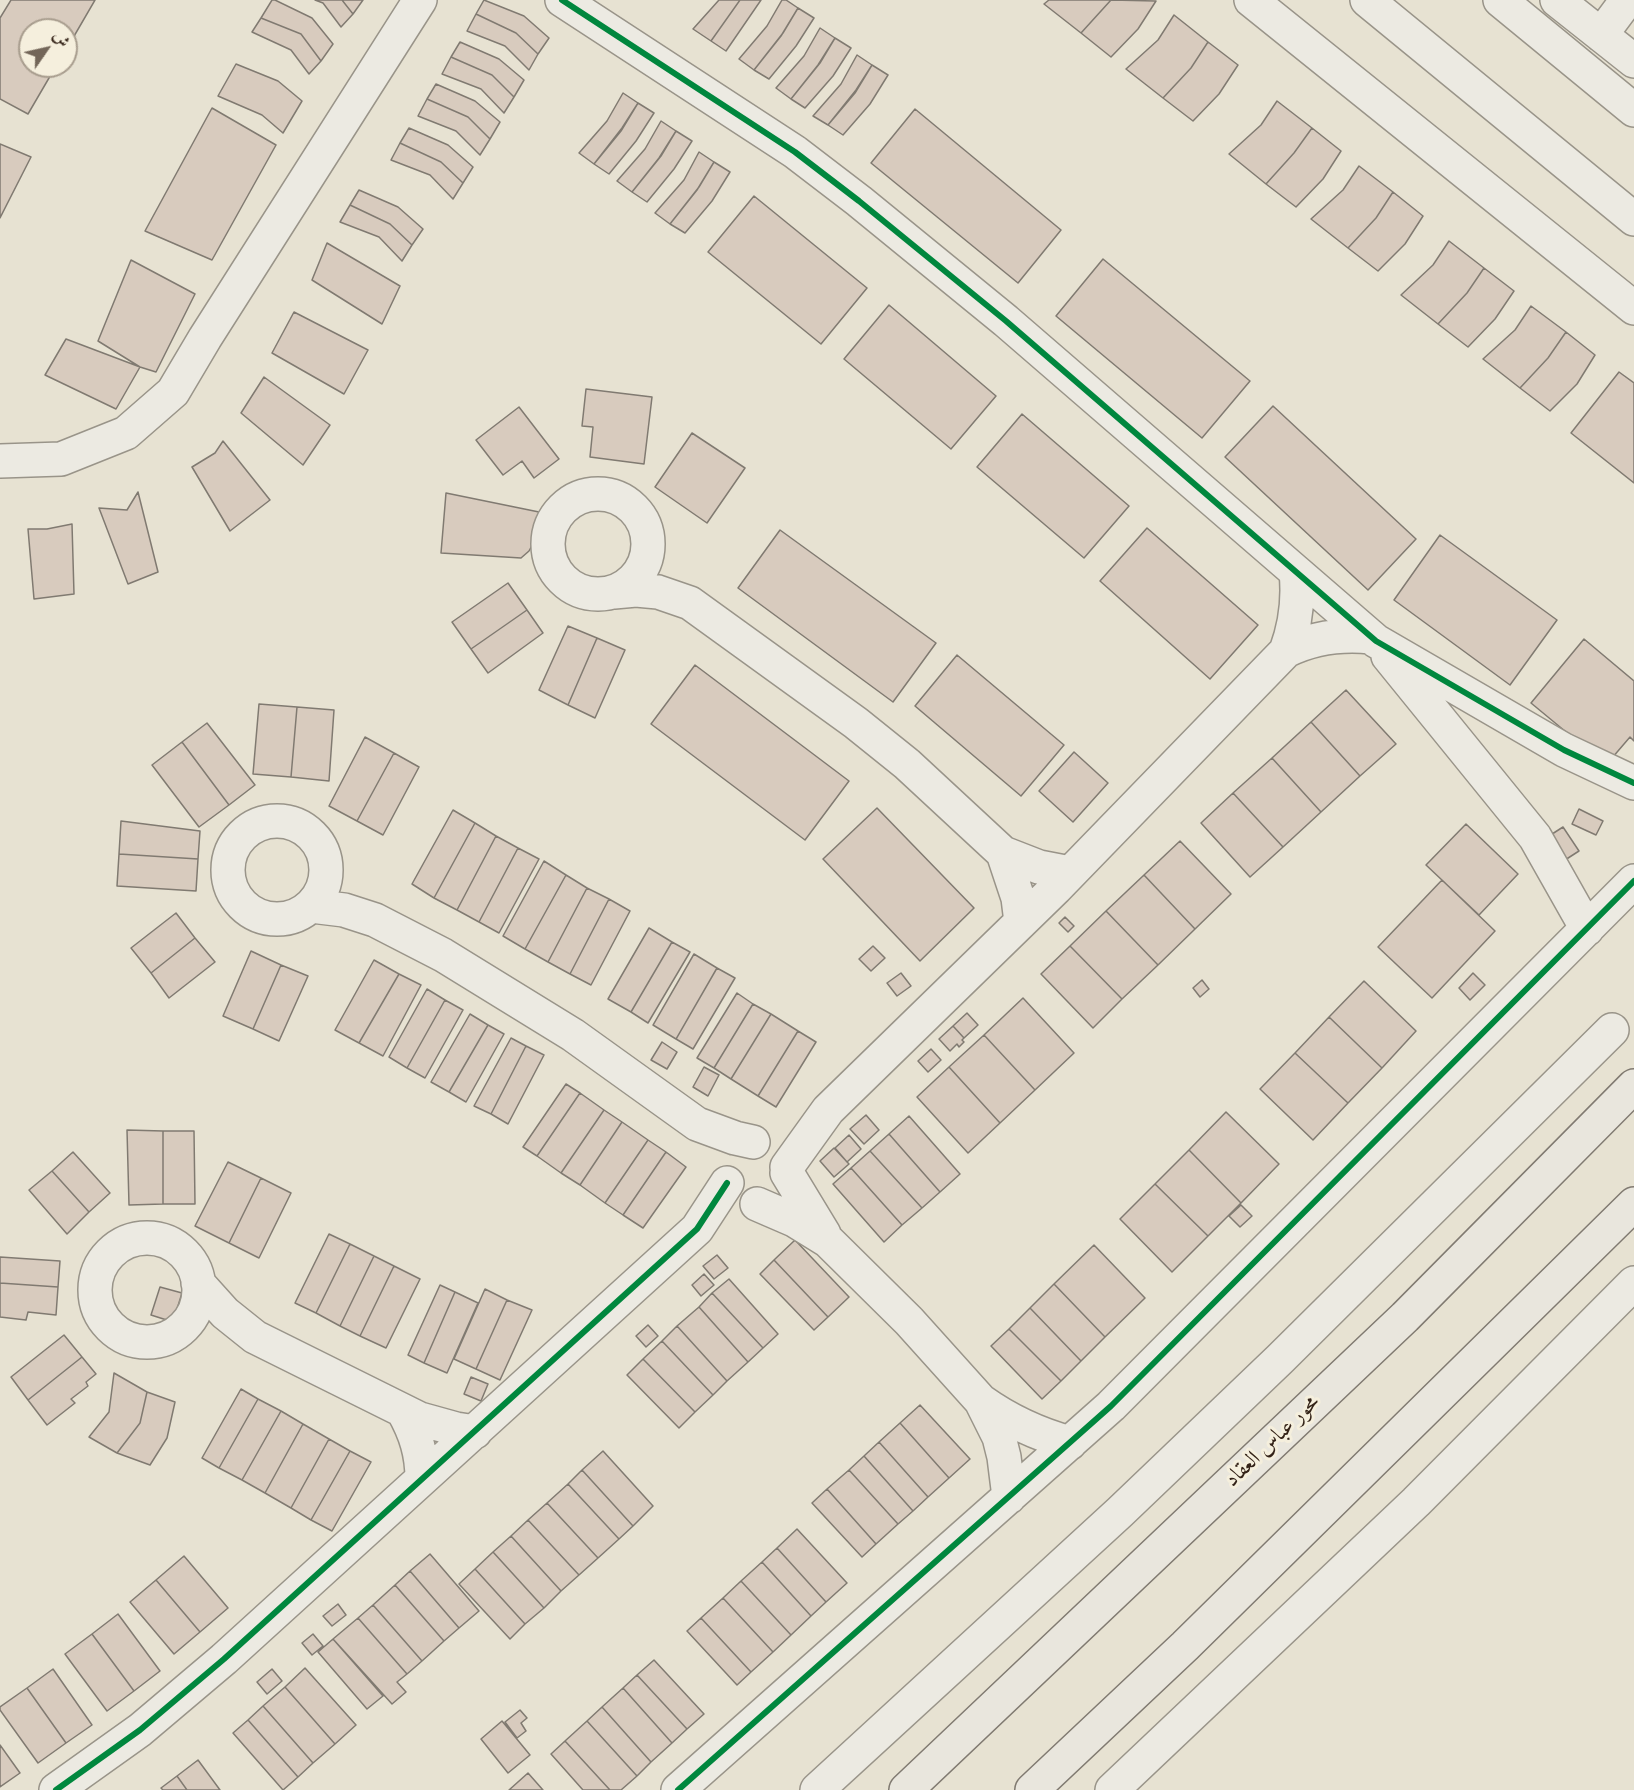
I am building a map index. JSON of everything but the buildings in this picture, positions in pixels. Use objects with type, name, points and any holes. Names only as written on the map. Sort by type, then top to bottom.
[{"type":"main road","name":"محور عباس العقاد","points":[[906,1790],[1405,1317],[1634,1086]]},
{"type":"main road","points":[[1032,1790],[1185,1646],[1634,1204]]},
{"type":"street","points":[[0,460],[61,459],[126,433],[173,392],[420,0]]},
{"type":"street","points":[[562,0],[795,152],[860,201],[1006,321],[1374,639],[1535,837],[1587,929]]},
{"type":"street","points":[[1251,0],[1634,308]]},
{"type":"street","points":[[1367,0],[1634,219]]},
{"type":"street","points":[[1500,0],[1634,110]]},
{"type":"street","points":[[1601,35],[1627,0]]},
{"type":"street","points":[[1571,4],[1601,35],[1634,61]]},
{"type":"street","points":[[690,603],[667,571],[647,537],[639,515],[627,504],[613,497],[598,494],[583,497],[569,504],[557,515],[548,544],[551,560],[558,574],[569,585],[583,592],[598,594],[636,590],[658,592],[690,603],[856,723],[956,807],[1003,853],[1039,867],[1070,873]]},
{"type":"street","points":[[614,592],[628,585],[639,574],[646,560],[647,537]]},
{"type":"street","points":[[1286,651],[1296,620],[1298,588],[1296,572]]},
{"type":"street","points":[[828,1110],[783,1133],[742,1146],[732,1154],[727,1165],[741,1192],[769,1202],[779,1195],[785,1185],[787,1170],[828,1110],[1070,873],[1286,651],[1307,642],[1334,636],[1353,635],[1374,639],[1564,750],[1634,783]]},
{"type":"street","points":[[270,821],[285,821],[300,826],[312,836],[321,848],[326,863],[326,879],[311,906],[298,915],[284,919],[268,919],[254,914],[241,904],[232,892],[228,877],[228,861],[233,847],[242,835],[255,826],[270,821]]},
{"type":"street","points":[[1003,853],[1018,898],[1021,922]]},
{"type":"street","points":[[326,863],[349,893],[375,920]]},
{"type":"street","points":[[678,1790],[1111,1406],[1587,929],[1628,901]]},
{"type":"street","points":[[311,906],[344,910],[375,920],[444,955],[509,993],[609,1060],[698,1124],[716,1132],[757,1142],[777,1150],[800,1196],[828,1241]]},
{"type":"street","points":[[817,1790],[1120,1512],[1280,1359],[1612,1030]]},
{"type":"street","points":[[698,1124],[741,1192],[828,1241],[909,1321],[981,1401],[1001,1416],[1023,1427],[1070,1443]]},
{"type":"street","points":[[56,1790],[140,1730],[224,1659],[697,1228],[741,1192]]},
{"type":"street","points":[[177,1334],[189,1322],[196,1308],[199,1292],[190,1261],[179,1249],[165,1241],[148,1238],[132,1240],[118,1247],[106,1259],[98,1273],[95,1289],[97,1305],[105,1320],[116,1332],[130,1339],[146,1342],[162,1340],[177,1334],[229,1334],[255,1337]]},
{"type":"street","points":[[198,1283],[225,1313],[255,1337],[403,1411],[438,1425],[475,1432]]},
{"type":"street","points":[[1112,1790],[1416,1502],[1634,1283]]},
{"type":"street","points":[[981,1401],[1002,1447],[1009,1497]]},
{"type":"street","points":[[403,1411],[418,1444],[423,1479]]},
{"type":"cycle path","points":[[562,0],[795,152],[859,201],[1006,321],[1376,641],[1564,750],[1634,783]]},
{"type":"cycle path","points":[[678,1790],[1111,1406],[1634,881]]},
{"type":"cycle path","points":[[56,1790],[140,1730],[224,1659],[697,1229],[727,1183]]}]
